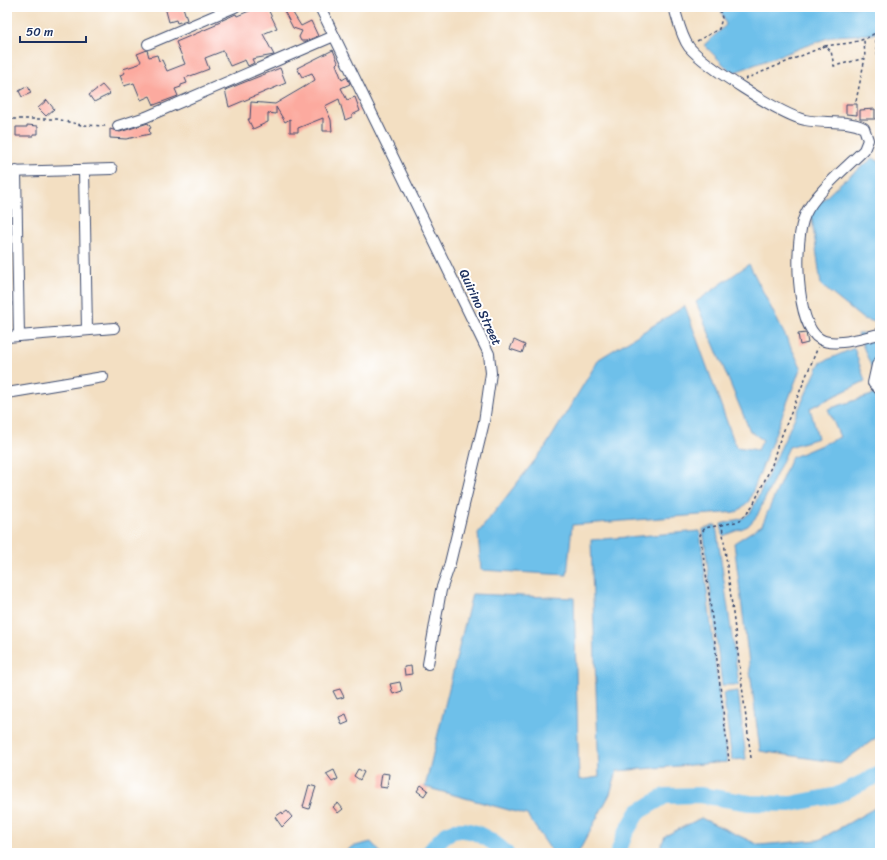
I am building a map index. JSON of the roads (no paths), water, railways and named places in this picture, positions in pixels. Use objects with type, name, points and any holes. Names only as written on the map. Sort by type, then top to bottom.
[{"type":"street","points":[[148,44],[235,7]]},
{"type":"street","name":"Quirino Street","points":[[320,7],[489,354],[491,374],[484,422],[449,567],[441,590],[428,664]]},
{"type":"street","points":[[674,7],[681,29],[689,46],[700,58],[737,83],[773,106],[802,119],[820,123],[857,124],[864,128],[868,134],[868,140],[864,150],[811,204],[804,216],[800,231],[797,270],[805,316],[811,331],[821,340],[835,343],[880,334]]},
{"type":"street","points":[[118,126],[146,117],[334,36]]},
{"type":"street","points":[[19,336],[18,243],[12,171],[112,169]]},
{"type":"street","points":[[84,170],[87,330]]},
{"type":"street","points":[[7,243],[18,243]]},
{"type":"street","points":[[7,337],[114,328]]},
{"type":"street","points":[[880,361],[877,365],[873,382],[880,390]]},
{"type":"street","points":[[7,394],[103,377]]},
{"type":"water","points":[[720,7],[880,7],[880,25],[874,34],[833,36],[732,73],[704,45],[726,25]]},
{"type":"water","points":[[873,158],[880,162],[880,323],[863,319],[821,285],[811,211],[843,181]]},
{"type":"water","points":[[749,264],[801,367],[749,501],[737,512],[572,525],[567,575],[481,570],[478,533],[546,446],[599,359],[685,306],[736,447],[758,450],[763,440],[750,431],[696,302]]},
{"type":"water","points":[[858,334],[880,334],[880,361],[873,371]]},
{"type":"water","points":[[854,348],[865,381],[810,408],[818,438],[789,447],[757,516],[748,526],[723,536],[721,524],[743,518],[751,512],[820,363]]},
{"type":"water","points":[[875,394],[880,416],[880,735],[841,763],[760,751],[734,543],[762,525],[791,458],[840,437],[828,409]]},
{"type":"water","points":[[716,525],[739,685],[722,685],[703,529]]},
{"type":"water","points":[[700,531],[727,762],[617,771],[610,794],[578,853],[553,853],[527,815],[425,787],[472,594],[574,598],[579,780],[599,777],[591,540]]},
{"type":"water","points":[[738,691],[746,759],[732,760],[723,693]]},
{"type":"water","points":[[880,805],[880,853],[658,853],[665,836],[701,818],[759,845],[819,840]]},
{"type":"water","points":[[371,842],[381,853],[345,853],[351,847]]},
{"type":"waterway","points":[[618,853],[625,834],[638,812],[665,796],[700,795],[750,803],[791,804],[837,795],[880,774]]},
{"type":"waterway","points":[[429,853],[444,836],[454,831],[462,830],[470,831],[486,838],[506,853]]}]
